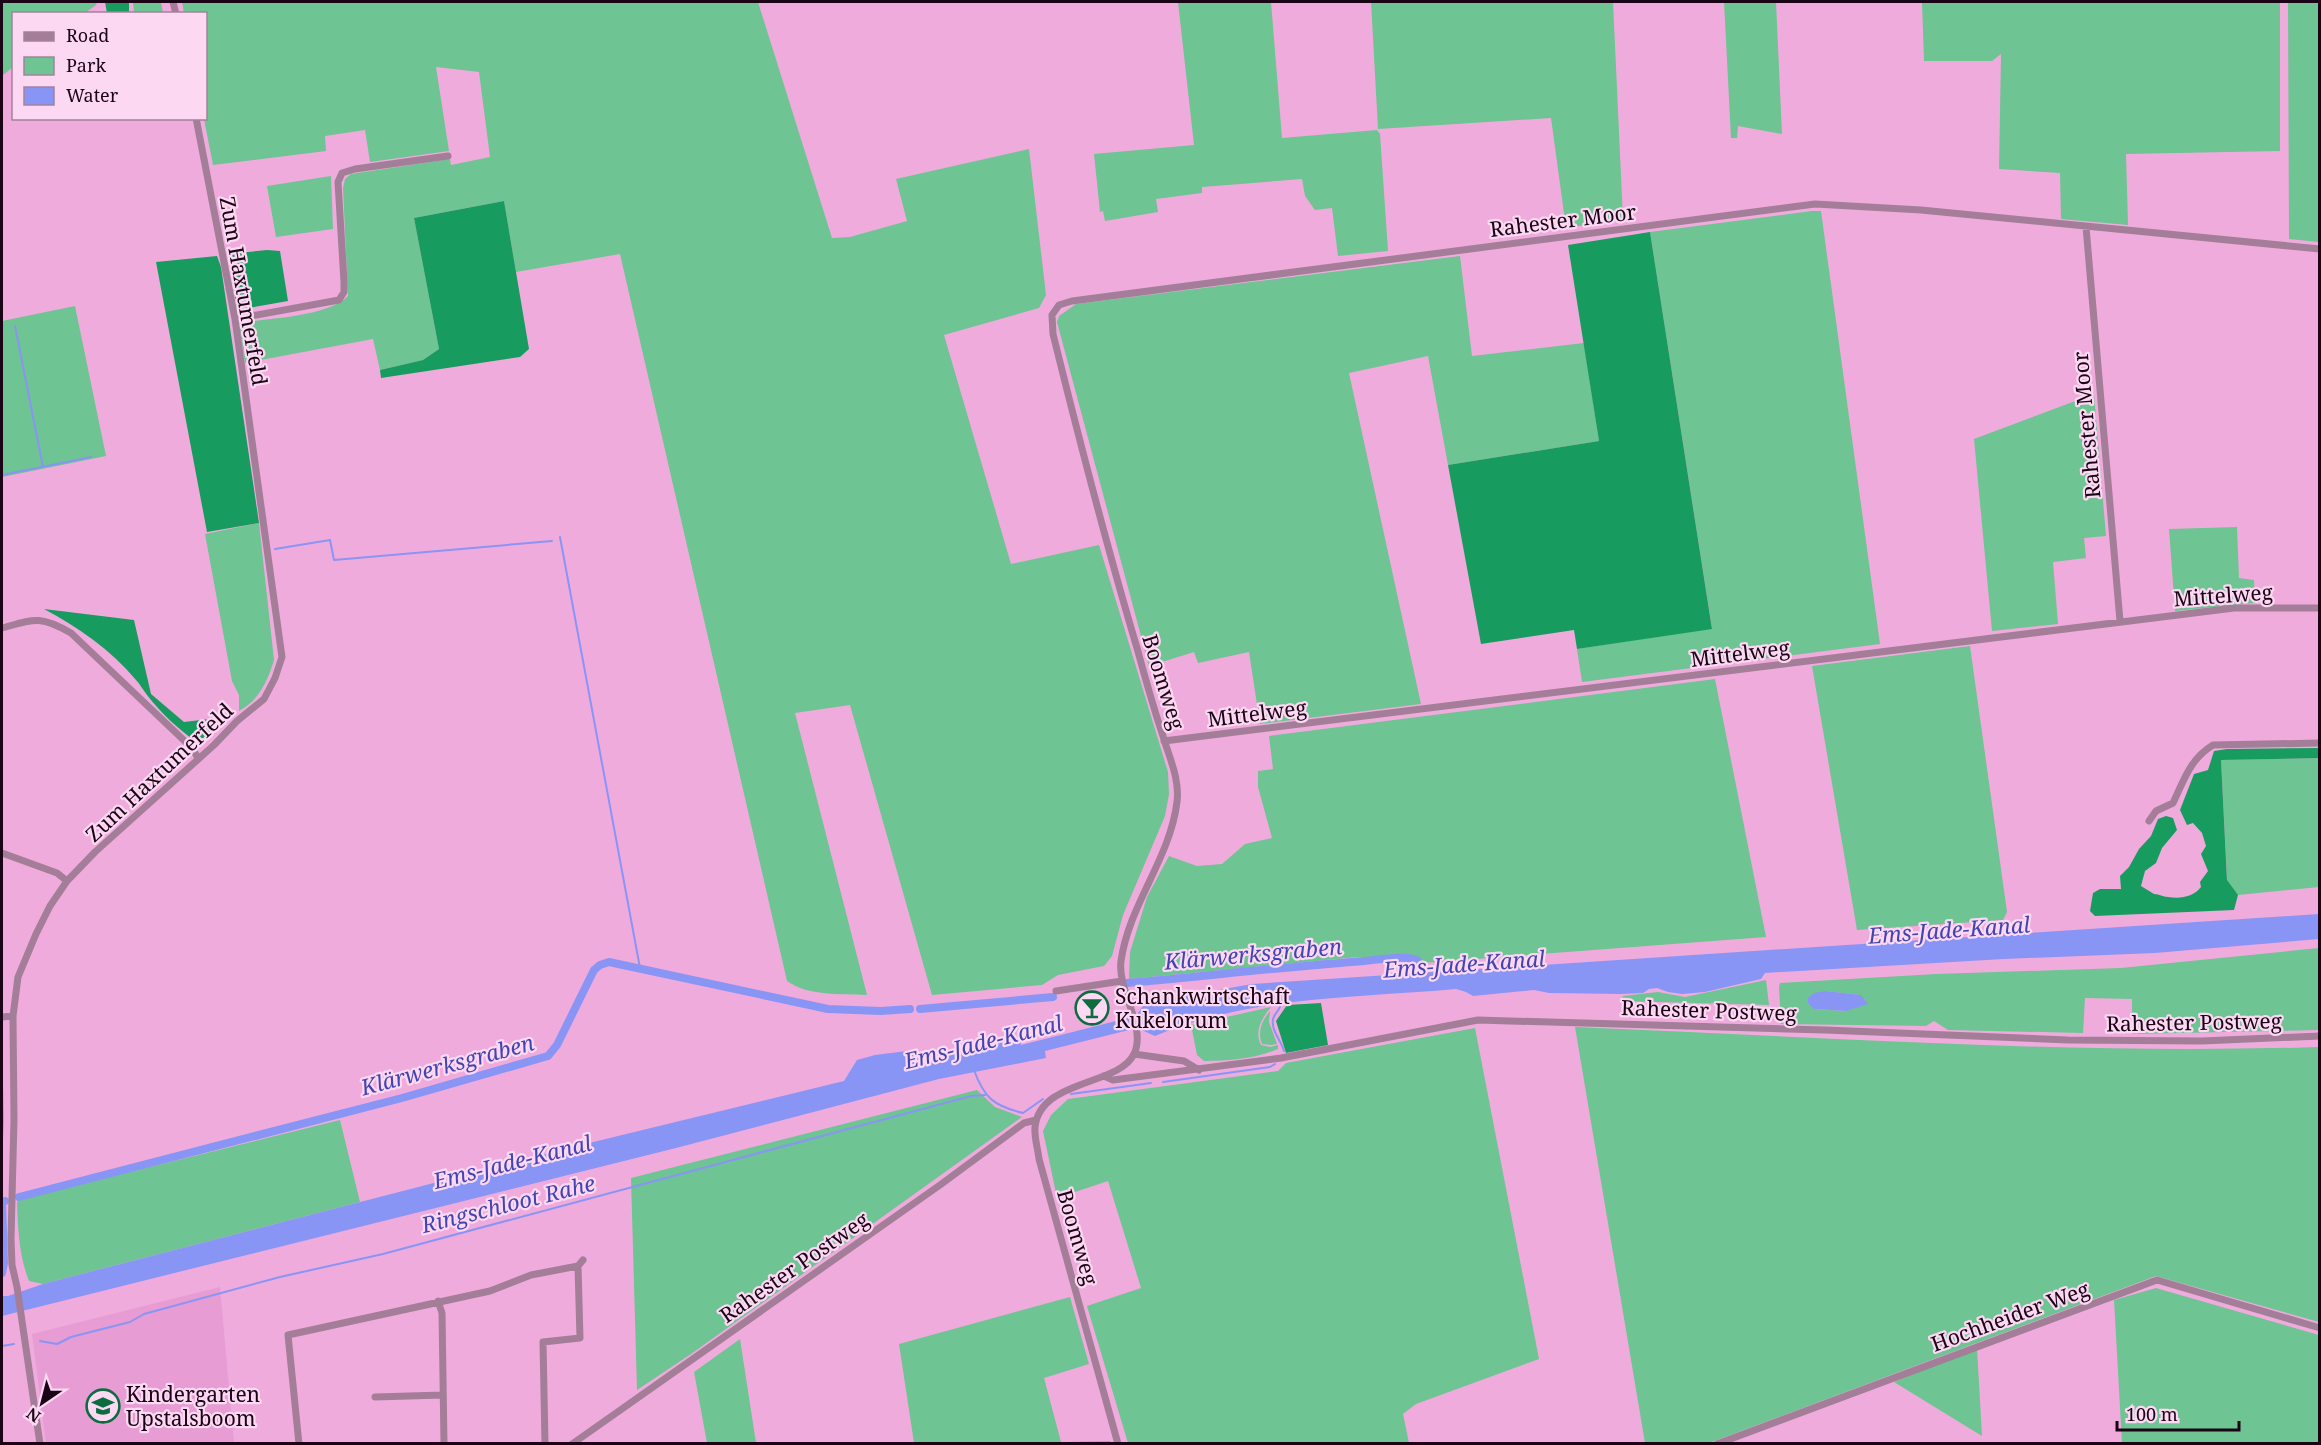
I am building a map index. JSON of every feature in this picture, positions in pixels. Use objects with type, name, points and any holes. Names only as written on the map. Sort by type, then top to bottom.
[{"type":"street","name":"Zum Haxtumerfeld","points":[[40,1443],[23,1323],[12,1266],[13,1016],[18,977],[40,925],[67,881],[95,852],[237,721],[264,699],[275,678],[282,657],[235,319],[195,120]]},
{"type":"street","points":[[235,319],[339,300],[344,292],[338,182],[342,173],[355,169],[448,156]]},
{"type":"street","name":"Rahester Moor","points":[[1052,315],[1059,305],[1072,301],[1815,204],[1921,210],[2319,249]]},
{"type":"street","name":"Rahester Moor","points":[[2086,227],[2120,621]]},
{"type":"street","name":"Boomweg","points":[[1052,315],[1053,333],[1110,557],[1174,768],[1178,799],[1173,827],[1163,853],[1140,898],[1125,938],[1120,964],[1122,981],[1137,1034],[1134,1054]]},
{"type":"street","name":"Mittelweg","points":[[1164,741],[2120,621],[2234,608],[2319,608]]},
{"type":"street","points":[[2,628],[35,619],[54,623],[71,633],[192,748],[198,758]]},
{"type":"street","points":[[2149,821],[2156,811],[2173,803],[2191,765],[2200,753],[2213,745],[2319,743]]},
{"type":"street","points":[[2,853],[57,873],[67,881]]},
{"type":"street","points":[[1056,991],[1122,981]]},
{"type":"street","points":[[2,1017],[13,1016]]},
{"type":"street","name":"Rahester Postweg","points":[[1104,1076],[1113,1080],[1281,1058],[1478,1020],[2068,1040],[2202,1041],[2319,1036]]},
{"type":"street","points":[[1036,1120],[1051,1101],[1071,1088],[1104,1076],[1129,1062],[1134,1054],[1184,1061],[1199,1070]]},
{"type":"street","name":"Boomweg","points":[[1036,1120],[1034,1129],[1039,1159],[1118,1443]]},
{"type":"street","name":"Rahester Postweg","points":[[572,1443],[940,1185],[1024,1123],[1036,1120]]},
{"type":"street","points":[[299,1443],[288,1335],[490,1291],[531,1275],[580,1263],[580,1338],[543,1342],[544,1443]]},
{"type":"street","name":"Hochheider Weg","points":[[1717,1443],[2157,1280],[2319,1328]]},
{"type":"street","points":[[438,1301],[442,1313],[444,1443]]},
{"type":"street","points":[[375,1397],[442,1395]]},
{"type":"shaded area","points":[[220,1287],[234,1443],[46,1443],[32,1334]]},
{"type":"green space","points":[[2,2],[97,2],[86,12],[12,12],[12,68],[2,76]]},
{"type":"green space","points":[[105,2],[129,2],[129,12],[107,12]]},
{"type":"green space","points":[[133,2],[161,2],[163,12],[134,12]]},
{"type":"green space","points":[[182,2],[758,2],[832,238],[850,237],[907,221],[896,179],[1029,149],[1046,295],[1039,308],[944,335],[1011,564],[1099,545],[1168,772],[1169,794],[1165,816],[1123,915],[1112,956],[1104,966],[1058,975],[1042,985],[932,995],[850,705],[795,713],[867,995],[815,992],[787,981],[620,254],[516,272],[504,201],[414,218],[439,349],[423,360],[380,370],[373,339],[245,363],[239,323],[312,312],[339,303],[348,296],[343,188],[345,179],[351,174],[450,159],[451,165],[490,157],[479,72],[436,67],[449,151],[370,162],[365,130],[325,136],[326,151],[213,165],[204,120],[207,120],[207,12],[184,12]]},
{"type":"green space","points":[[1178,2],[1271,2],[1282,138],[1377,130],[1380,134],[1388,251],[1338,256],[1332,208],[1315,210],[1305,196],[1302,179],[1202,187],[1202,193],[1156,199],[1158,212],[1105,221],[1103,211],[1100,212],[1094,154],[1194,145]]},
{"type":"green space","points":[[1371,2],[1613,2],[1623,219],[1566,228],[1551,118],[1378,129]]},
{"type":"green space","points":[[1724,2],[1776,2],[1782,134],[1738,126],[1737,138],[1731,138]]},
{"type":"green space","points":[[1922,2],[2280,2],[2280,151],[2126,154],[2128,225],[2061,219],[2060,173],[1999,169],[2001,54],[1992,61],[1924,61]]},
{"type":"green space","points":[[2288,2],[2319,2],[2319,242],[2289,239]]},
{"type":"green space","points":[[331,176],[333,229],[276,237],[267,186]]},
{"type":"green space","points":[[504,201],[529,349],[520,357],[381,378],[380,370],[423,360],[439,349],[414,218]]},
{"type":"green space","points":[[1821,211],[1880,644],[1582,682],[1577,649],[1712,628],[1650,232]]},
{"type":"green space","points":[[1650,232],[1712,629],[1577,649],[1574,630],[1481,644],[1448,465],[1599,441],[1568,245]]},
{"type":"green space","points":[[280,251],[288,301],[237,310],[228,254]]},
{"type":"green space","points":[[217,256],[221,267],[259,523],[207,532],[156,262]]},
{"type":"green space","points":[[1460,256],[1472,356],[1584,343],[1599,441],[1448,465],[1428,356],[1349,373],[1421,704],[1260,724],[1249,652],[1198,663],[1194,652],[1149,666],[1057,322],[1059,316],[1076,304]]},
{"type":"green space","points":[[75,306],[106,456],[2,477],[2,321]]},
{"type":"green space","points":[[2094,394],[2106,536],[2084,538],[2086,558],[2053,562],[2058,624],[1992,631],[1974,439]]},
{"type":"green space","points":[[259,523],[274,660],[262,689],[252,702],[239,711],[239,695],[232,681],[205,534]]},
{"type":"green space","points":[[2237,527],[2239,578],[2254,580],[2255,603],[2175,611],[2169,529]]},
{"type":"green space","points":[[44,609],[134,620],[151,694],[184,722],[226,717],[208,739],[198,743],[164,715],[126,669],[105,649],[69,623]]},
{"type":"green space","points":[[1970,646],[2007,912],[2003,920],[1857,930],[1812,666]]},
{"type":"green space","points":[[1715,679],[1766,937],[1423,963],[1418,957],[1357,957],[1129,979],[1130,952],[1147,897],[1169,856],[1197,866],[1222,864],[1245,844],[1272,838],[1258,787],[1258,771],[1273,769],[1269,736]]},
{"type":"green space","points":[[2319,748],[2319,758],[2221,760],[2227,880],[2238,895],[2234,910],[2095,916],[2090,911],[2093,893],[2100,889],[2121,889],[2120,876],[2151,836],[2158,819],[2166,816],[2173,818],[2177,830],[2162,848],[2156,863],[2145,871],[2141,886],[2154,894],[2178,898],[2190,895],[2201,887],[2200,882],[2208,871],[2201,854],[2206,846],[2202,833],[2193,823],[2187,825],[2180,810],[2194,774],[2208,770],[2214,751]]},
{"type":"green space","points":[[2319,758],[2319,887],[2228,896],[2221,760]]},
{"type":"green space","points":[[2319,948],[2319,1030],[2132,1034],[2132,999],[2085,998],[2083,1033],[1948,1030],[1934,1021],[1926,1026],[1781,1024],[1780,983],[1936,974],[2121,968]],"holes":[[[1826,991],[1860,995],[1846,1011],[1814,1009]]]},
{"type":"green space","points":[[1766,980],[1769,1005],[1620,1001],[1623,996],[1658,992],[1685,997]]},
{"type":"green space","points":[[1321,1003],[1328,1045],[1286,1053],[1276,1021],[1287,1005]]},
{"type":"green space","points":[[1271,1007],[1260,1025],[1258,1035],[1261,1045],[1270,1047],[1278,1045],[1278,1049],[1232,1060],[1204,1061],[1197,1055],[1191,1025]]},
{"type":"green space","points":[[1270,1011],[1269,1022],[1277,1044],[1271,1045],[1262,1044],[1260,1035],[1263,1022]]},
{"type":"green space","points":[[1575,1027],[2040,1047],[2226,1049],[2319,1047],[2319,1322],[2156,1276],[1709,1443],[1645,1443]]},
{"type":"green space","points":[[1475,1028],[1539,1359],[1416,1404],[1403,1414],[1409,1443],[1128,1443],[1087,1306],[1141,1288],[1108,1181],[1057,1198],[1043,1131],[1051,1115],[1068,1099],[1278,1071],[1286,1063]]},
{"type":"green space","points":[[2,1042],[4,1121],[2,1159]]},
{"type":"green space","points":[[977,1090],[995,1107],[1022,1117],[691,1354],[637,1390],[631,1178]]},
{"type":"green space","points":[[340,1120],[360,1202],[43,1284],[29,1281],[23,1262],[19,1232],[17,1202],[21,1199]]},
{"type":"green space","points":[[2156,1288],[2319,1335],[2319,1443],[2122,1443],[2114,1300]]},
{"type":"green space","points":[[1070,1297],[1089,1364],[1044,1378],[1061,1442],[1110,1441],[1111,1443],[914,1443],[899,1344]]},
{"type":"green space","points":[[740,1339],[756,1443],[707,1443],[694,1372]]},
{"type":"green space","points":[[1977,1348],[1982,1436],[1894,1382]]},
{"type":"water","points":[[2319,914],[2319,939],[2155,953],[1765,973],[1761,979],[1705,992],[1682,994],[1657,988],[1643,993],[1621,994],[1549,993],[1534,990],[1473,996],[1456,989],[1342,997],[1228,1013],[1155,1036],[1137,1028],[1045,1051],[1046,1058],[939,1079],[676,1148],[2,1316],[2,1296],[581,1145],[844,1081],[857,1060],[875,1055],[915,1050],[919,1062],[1019,1037],[1021,1045],[1136,1016],[1145,1003],[1252,984]]},
{"type":"water","points":[[1826,991],[1861,995],[1868,1004],[1846,1011],[1814,1009],[1808,1003],[1808,998],[1814,993]]},
{"type":"waterway","points":[[15,326],[43,467]]},
{"type":"waterway","points":[[2,475],[91,457]]},
{"type":"waterway","points":[[560,537],[640,968]]},
{"type":"waterway","points":[[275,549],[330,540],[334,560],[552,541]]},
{"type":"waterway","name":"Klärwerksgraben","points":[[1127,983],[1392,958],[1408,958],[1418,961]]},
{"type":"waterway","name":"Klärwerksgraben","points":[[19,1197],[402,1098],[548,1056],[557,1045],[594,970],[609,962],[828,1009],[881,1011],[910,1009]]},
{"type":"waterway","name":"Klärwerksgraben","points":[[920,1009],[1053,997]]},
{"type":"waterway","points":[[1281,1002],[1273,1023],[1284,1051]]},
{"type":"waterway","points":[[1163,1082],[1270,1067],[1275,1064]]},
{"type":"waterway","points":[[974,1070],[986,1094],[997,1104],[1023,1113],[1043,1099]]},
{"type":"waterway","points":[[1071,1094],[1151,1083]]},
{"type":"waterway","name":"Ringschloot Rahe","points":[[40,1341],[57,1344],[71,1337],[130,1322],[144,1314],[280,1277],[383,1254],[971,1096],[985,1095]]},
{"type":"waterway","name":"Klärwerksgraben","points":[[2,1273],[4,1263],[2,1202],[5,1201]]},
{"type":"waterway","points":[[2,1346],[14,1344]]},
{"type":"place","name":"Schankwirtschaft Kukelorum","points":[[1092,1008]]},
{"type":"place","name":"Kindergarten Upstalsboom","points":[[103,1406]]},
{"type":"water label","name":"Ems-Jade-Kanal","points":[[1949,929]]},
{"type":"water label","name":"Ems-Jade-Kanal","points":[[1464,963]]},
{"type":"water label","name":"Ems-Jade-Kanal","points":[[983,1041]]},
{"type":"water label","name":"Ems-Jade-Kanal","points":[[512,1161]]}]
